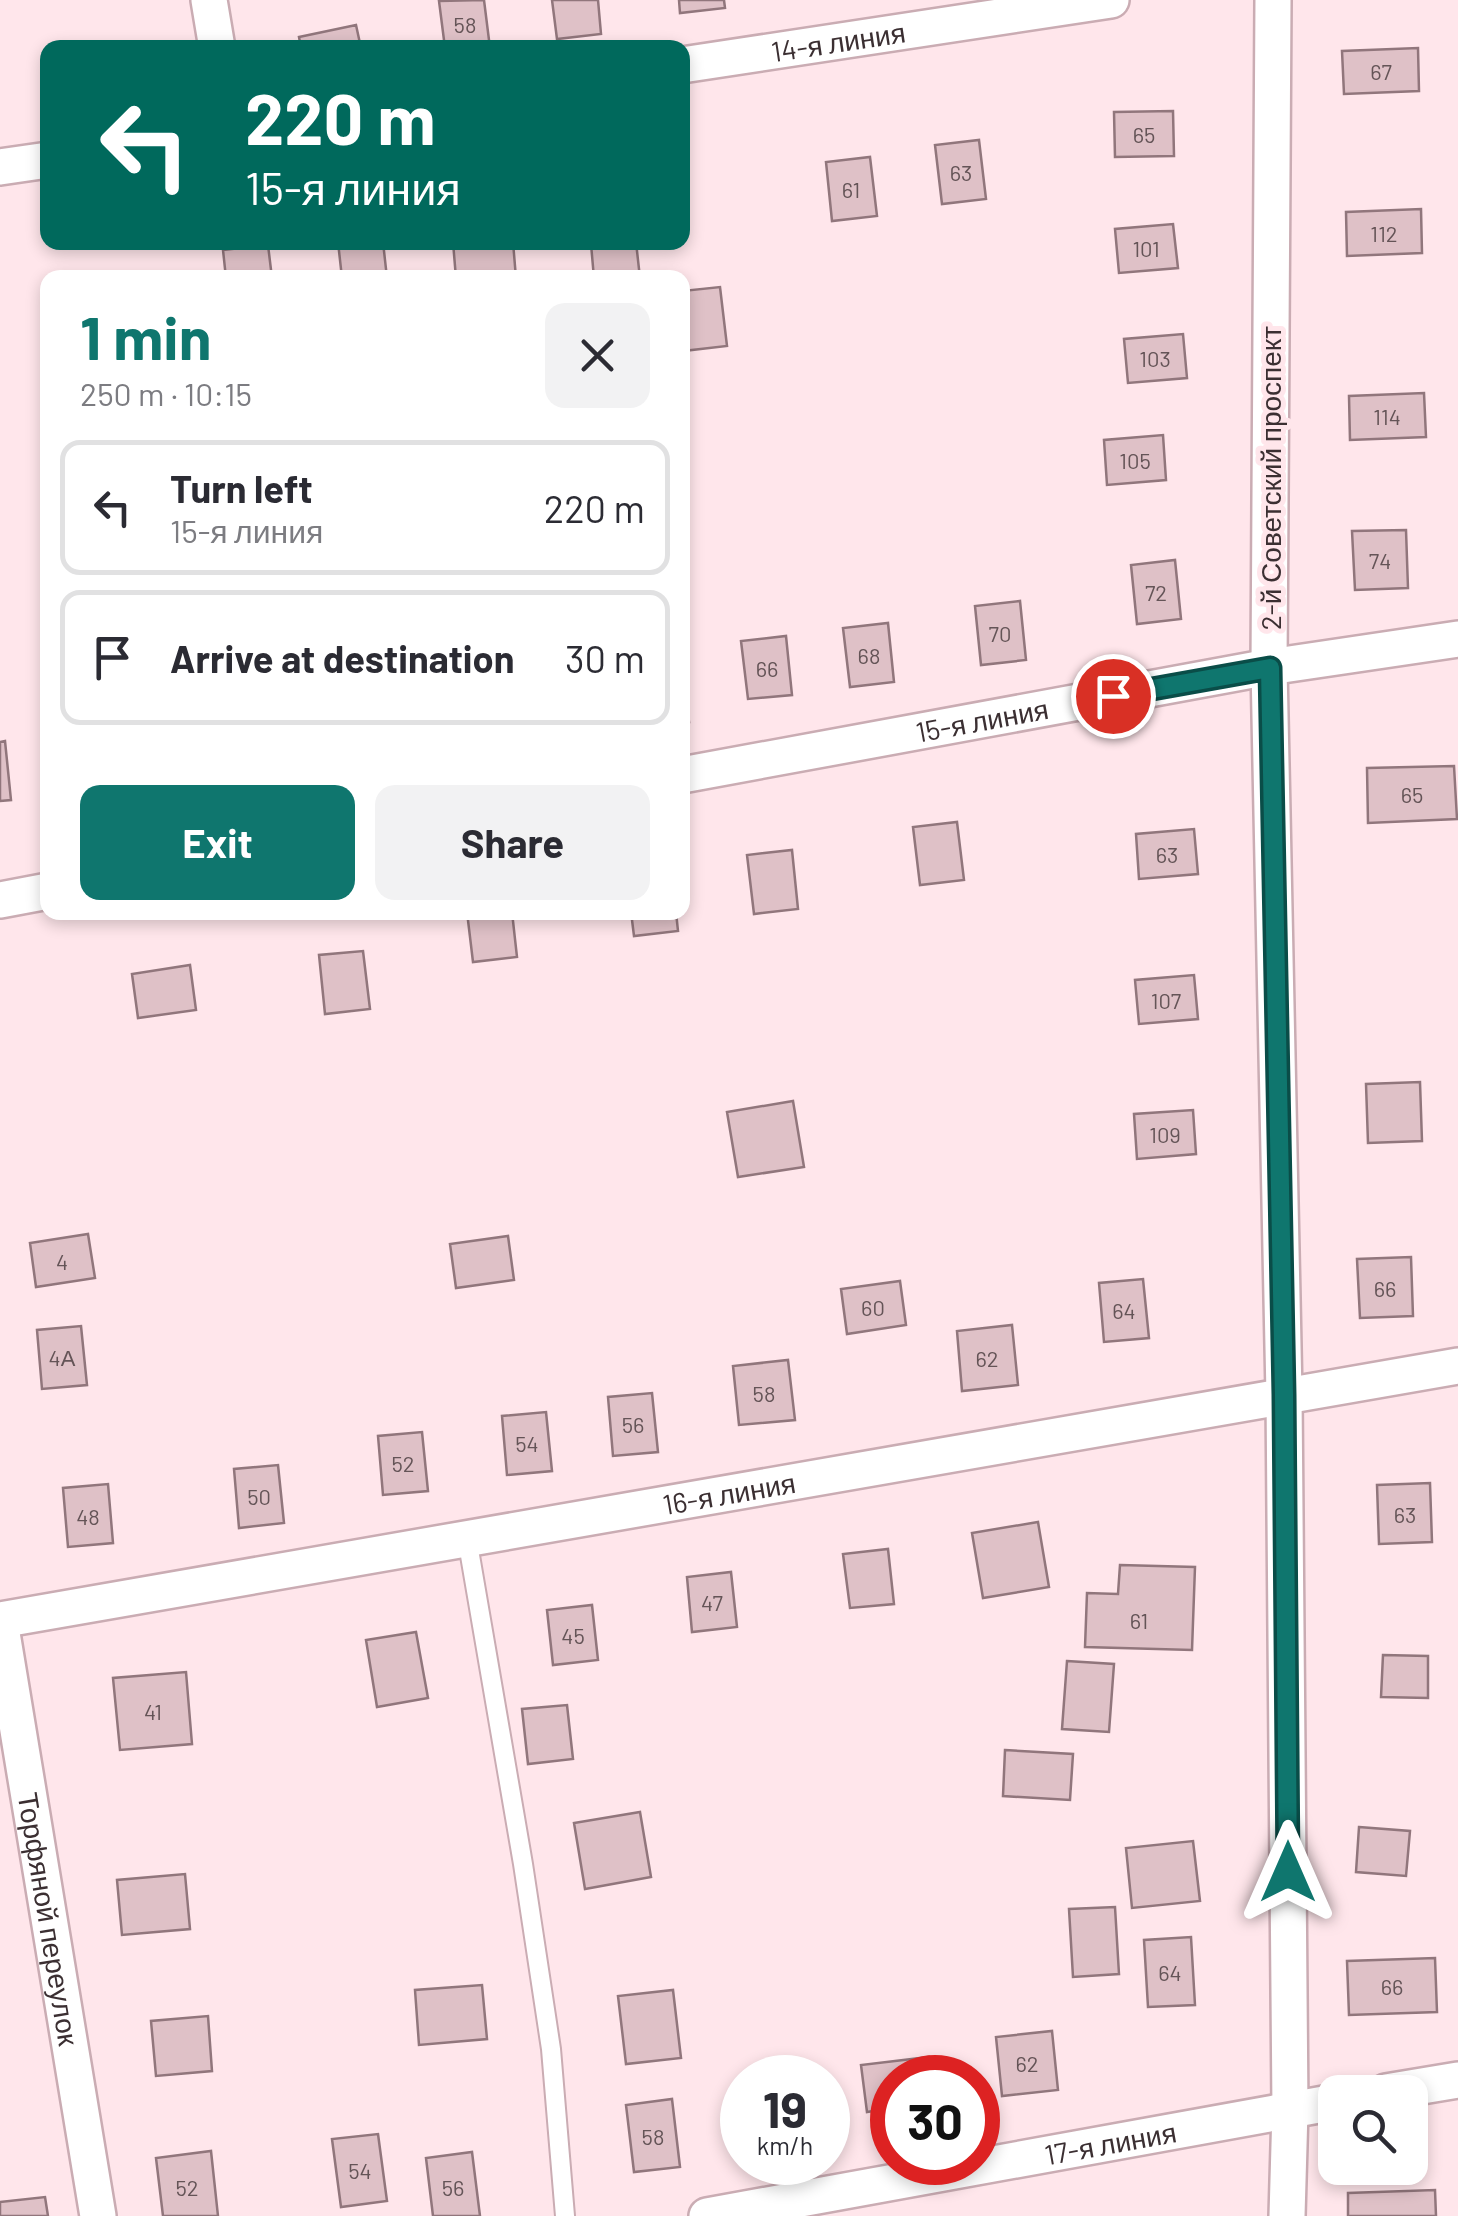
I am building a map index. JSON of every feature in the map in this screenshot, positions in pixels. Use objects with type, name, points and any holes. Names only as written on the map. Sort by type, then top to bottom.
[{"type":"street","points":[[209,0],[216,40]]},
{"type":"street","name":"14-я линия","points":[[690,63],[1111,0]]},
{"type":"street","name":"2-й Советский проспект","points":[[1273,0],[1270,668],[1284,1395],[1290,2110],[1287,2216]]},
{"type":"street","points":[[0,167],[40,161]]},
{"type":"street","name":"15-я линия","points":[[690,774],[1270,668],[1458,639]]},
{"type":"street","points":[[0,900],[40,892]]},
{"type":"street","name":"16-я линия","points":[[0,1620],[1458,1366]]},
{"type":"street","name":"Торфяной переулок","points":[[0,1620],[98,2216]]},
{"type":"street","points":[[1428,2085],[1458,2080]]},
{"type":"street","name":"17-я линия","points":[[707,2216],[1318,2105]]},
{"type":"lane","points":[[467,1538],[551,2048],[566,2216]]},
{"type":"building","points":[[484,0],[489,40],[444,40],[439,1]]},
{"type":"building","points":[[552,0],[598,0],[601,34],[557,39]]},
{"type":"building","points":[[679,0],[724,0],[725,8],[680,13]]},
{"type":"building","points":[[356,25],[359,40],[300,40],[299,37]]},
{"type":"building","points":[[1418,48],[1419,91],[1344,94],[1342,51]]},
{"type":"building","points":[[1173,111],[1174,156],[1115,157],[1114,112]]},
{"type":"building","points":[[979,140],[986,199],[942,204],[935,145]]},
{"type":"building","points":[[870,157],[877,216],[832,221],[826,162]]},
{"type":"building","points":[[1421,209],[1422,253],[1347,256],[1346,212]]},
{"type":"building","points":[[1173,224],[1178,268],[1119,273],[1115,229]]},
{"type":"building","points":[[223,250],[269,250],[271,270],[225,270]]},
{"type":"building","points":[[339,250],[384,250],[386,270],[341,270]]},
{"type":"building","points":[[454,250],[514,250],[515,270],[455,270]]},
{"type":"building","points":[[592,250],[637,250],[639,270],[593,270]]},
{"type":"building","points":[[720,287],[727,346],[690,350],[690,290]]},
{"type":"building","points":[[1183,334],[1187,378],[1128,383],[1124,339]]},
{"type":"building","points":[[1424,393],[1426,437],[1350,440],[1349,396]]},
{"type":"building","points":[[1163,435],[1166,480],[1107,485],[1104,440]]},
{"type":"building","points":[[1406,530],[1408,588],[1355,590],[1352,531]]},
{"type":"building","points":[[1175,560],[1181,619],[1137,624],[1131,565]]},
{"type":"building","points":[[1020,601],[1026,660],[981,665],[975,606]]},
{"type":"building","points":[[888,623],[894,682],[850,687],[843,628]]},
{"type":"building","points":[[786,636],[792,695],[748,699],[741,641]]},
{"type":"building","points":[[5,741],[11,800],[0,801],[0,742]]},
{"type":"building","points":[[1454,766],[1457,819],[1368,823],[1367,768]]},
{"type":"building","points":[[957,822],[964,880],[920,885],[913,827]]},
{"type":"building","points":[[1194,829],[1198,874],[1139,879],[1136,834]]},
{"type":"building","points":[[792,850],[798,909],[754,914],[747,855]]},
{"type":"building","points":[[468,920],[513,920],[517,957],[473,962]]},
{"type":"building","points":[[632,920],[677,920],[678,931],[634,936]]},
{"type":"building","points":[[363,951],[370,1009],[325,1014],[319,955]]},
{"type":"building","points":[[190,965],[196,1010],[138,1018],[132,974]]},
{"type":"building","points":[[1194,975],[1198,1019],[1139,1024],[1135,980]]},
{"type":"building","points":[[1420,1082],[1422,1141],[1368,1143],[1366,1084]]},
{"type":"building","points":[[793,1101],[804,1167],[738,1177],[727,1112]]},
{"type":"building","points":[[1193,1110],[1196,1154],[1137,1159],[1134,1114]]},
{"type":"building","points":[[88,1234],[95,1278],[36,1287],[30,1243]]},
{"type":"building","points":[[508,1236],[514,1280],[456,1288],[450,1244]]},
{"type":"building","points":[[1411,1257],[1413,1316],[1360,1318],[1357,1259]]},
{"type":"building","points":[[1143,1279],[1149,1338],[1104,1342],[1099,1283]]},
{"type":"building","points":[[900,1281],[906,1325],[847,1334],[841,1289]]},
{"type":"building","points":[[1012,1325],[1018,1385],[962,1391],[957,1331]]},
{"type":"building","points":[[81,1326],[87,1385],[42,1389],[37,1330]]},
{"type":"building","points":[[788,1360],[795,1420],[739,1425],[733,1366]]},
{"type":"building","points":[[652,1393],[658,1452],[613,1456],[608,1397]]},
{"type":"building","points":[[546,1412],[552,1471],[507,1475],[502,1416]]},
{"type":"building","points":[[422,1432],[428,1491],[383,1495],[378,1436]]},
{"type":"building","points":[[278,1465],[284,1523],[239,1528],[234,1469]]},
{"type":"building","points":[[1430,1483],[1432,1542],[1379,1544],[1377,1485]]},
{"type":"building","points":[[108,1484],[113,1543],[68,1547],[63,1488]]},
{"type":"building","points":[[1038,1522],[1049,1587],[983,1598],[972,1533]]},
{"type":"building","points":[[888,1549],[894,1604],[850,1608],[843,1554]]},
{"type":"building","points":[[1120,1565],[1195,1567],[1192,1650],[1085,1647],[1087,1593],[1118,1594]]},
{"type":"building","points":[[731,1572],[737,1627],[692,1632],[687,1577]]},
{"type":"building","points":[[592,1605],[598,1660],[553,1665],[547,1610]]},
{"type":"building","points":[[416,1632],[428,1698],[377,1707],[366,1640]]},
{"type":"building","points":[[1383,1655],[1428,1656],[1428,1698],[1381,1697]]},
{"type":"building","points":[[1067,1661],[1114,1664],[1109,1732],[1062,1729]]},
{"type":"building","points":[[186,1672],[192,1744],[120,1750],[113,1678]]},
{"type":"building","points":[[567,1705],[573,1759],[528,1764],[522,1709]]},
{"type":"building","points":[[1005,1750],[1073,1754],[1070,1800],[1003,1796]]},
{"type":"building","points":[[640,1812],[651,1877],[585,1889],[574,1823]]},
{"type":"building","points":[[1359,1827],[1410,1831],[1406,1876],[1356,1872]]},
{"type":"building","points":[[1193,1841],[1200,1901],[1132,1908],[1126,1848]]},
{"type":"building","points":[[185,1874],[190,1929],[122,1935],[117,1880]]},
{"type":"building","points":[[1115,1907],[1119,1974],[1073,1977],[1069,1909]]},
{"type":"building","points":[[1191,1937],[1195,2005],[1148,2007],[1144,1940]]},
{"type":"building","points":[[1435,1958],[1437,2012],[1349,2015],[1347,1961]]},
{"type":"building","points":[[482,1985],[487,2039],[419,2045],[415,1990]]},
{"type":"building","points":[[673,1990],[681,2058],[626,2064],[618,1996]]},
{"type":"building","points":[[208,2016],[212,2071],[156,2076],[151,2021]]},
{"type":"building","points":[[1052,2031],[1058,2090],[1002,2096],[996,2037]]},
{"type":"building","points":[[870,2064],[870,2112],[867,2112],[861,2065]]},
{"type":"building","points":[[672,2099],[680,2167],[634,2172],[626,2105]]},
{"type":"building","points":[[378,2134],[387,2201],[341,2207],[332,2139]]},
{"type":"building","points":[[211,2151],[218,2216],[163,2216],[156,2158]]},
{"type":"building","points":[[472,2152],[480,2216],[433,2216],[426,2158]]},
{"type":"building","points":[[1435,2190],[1436,2216],[1348,2216],[1348,2193]]},
{"type":"building","points":[[45,2197],[48,2216],[0,2216],[0,2202]]},
{"type":"route","points":[[1113,696],[1270,668],[1284,1395],[1288,1872]]}]
